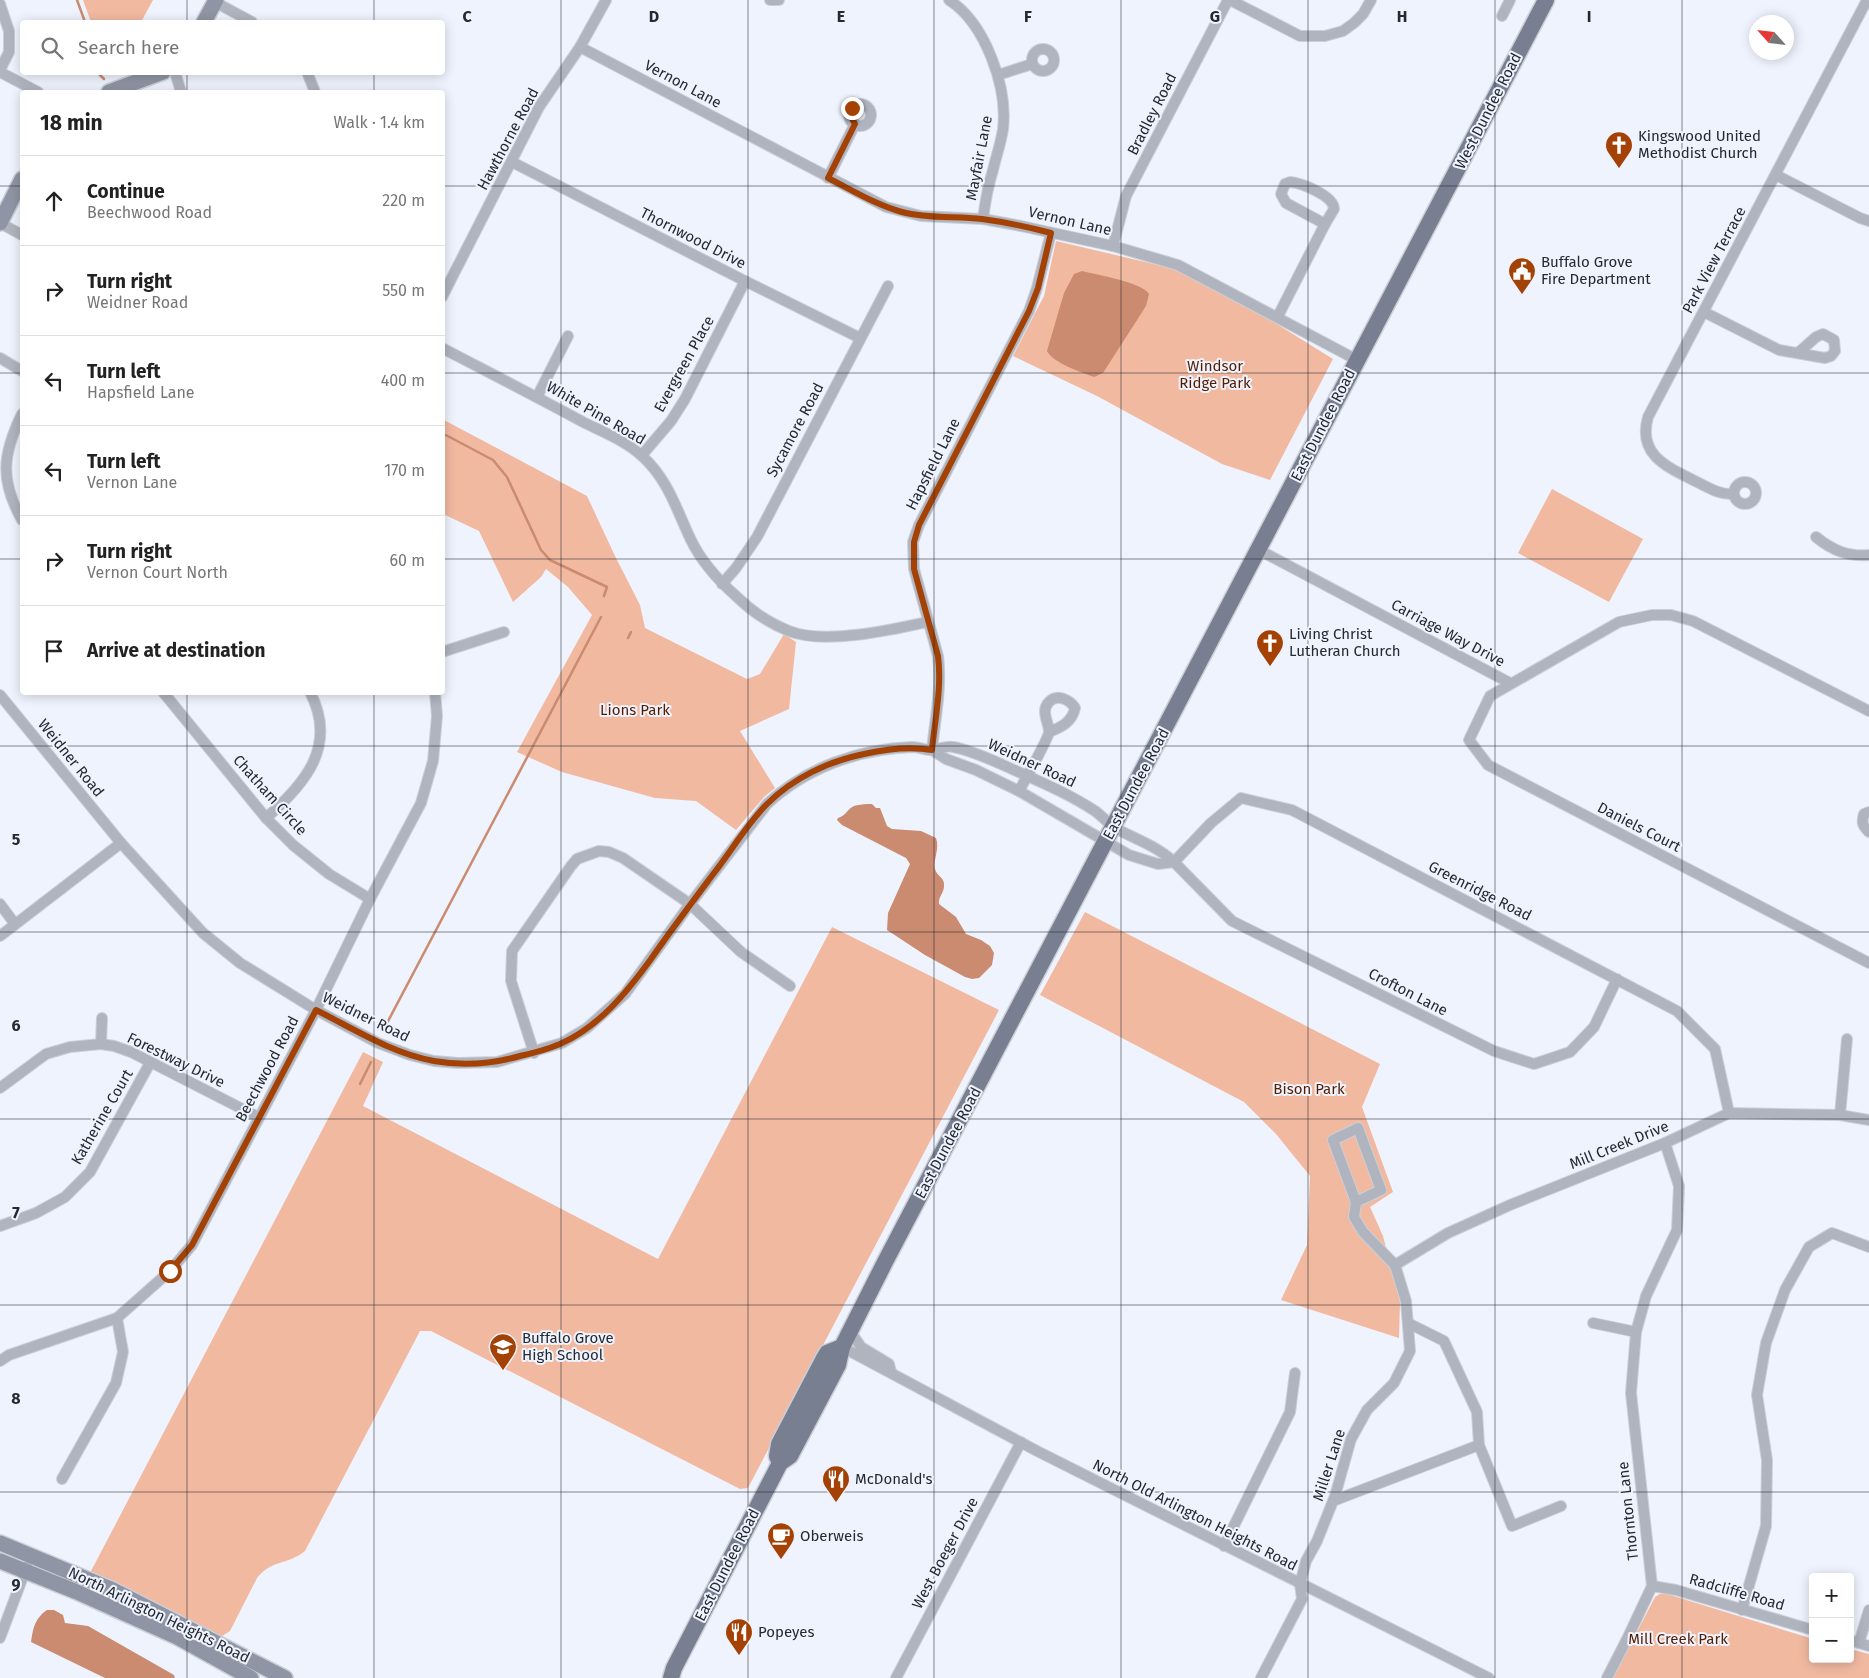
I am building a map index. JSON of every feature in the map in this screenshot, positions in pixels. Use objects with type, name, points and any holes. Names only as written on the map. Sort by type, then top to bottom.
[{"type":"main road","name":"West Dundee Road","points":[[1430,222],[1546,0]]},
{"type":"main road","points":[[205,20],[216,1]]},
{"type":"main road","points":[[114,90],[155,75]]},
{"type":"main road","points":[[0,223],[20,183]]},
{"type":"main road","name":"East Dundee Road","points":[[669,1675],[780,1463],[790,1456],[838,1365],[842,1347],[850,1331],[1430,222]]},
{"type":"main road","name":"North Arlington Heights Road","points":[[0,1543],[112,1590],[285,1678]]},
{"type":"main road","name":"North Arlington Heights Road","points":[[0,1561],[77,1592],[177,1638],[251,1678]]},
{"type":"street","name":"Hawthorne Road","points":[[445,290],[539,107],[580,47],[606,0]]},
{"type":"street","points":[[770,0],[779,0]]},
{"type":"street","name":"Mayfair Lane","points":[[948,0],[968,19],[990,53],[998,74],[1004,109],[1003,128],[983,219]]},
{"type":"street","points":[[1229,0],[1300,36],[1325,36],[1343,31],[1363,14],[1371,0]]},
{"type":"street","name":"Bradley Road","points":[[1112,246],[1126,196],[1229,0]]},
{"type":"street","points":[[1502,16],[1510,0]]},
{"type":"street","name":"Park View Terrace","points":[[1734,494],[1718,492],[1656,459],[1646,440],[1645,429],[1648,417],[1867,0]]},
{"type":"street","points":[[216,1],[249,20]]},
{"type":"street","points":[[0,4],[9,31],[9,52],[0,71],[34,90]]},
{"type":"street","name":"Vernon Lane","points":[[580,47],[886,207],[921,216],[983,219],[1021,226],[1112,246],[1178,264],[1357,360]]},
{"type":"street","points":[[998,74],[1032,64]]},
{"type":"street","points":[[176,75],[181,90]]},
{"type":"street","points":[[308,75],[314,90]]},
{"type":"street","points":[[828,178],[855,124]]},
{"type":"street","name":"Thornwood Drive","points":[[512,162],[860,338]]},
{"type":"street","points":[[1776,175],[1869,221]]},
{"type":"street","points":[[1278,316],[1334,209],[1332,202],[1300,183],[1290,182],[1285,184],[1281,194],[1286,203],[1325,224]]},
{"type":"street","points":[[0,223],[20,234]]},
{"type":"street","name":"Hapsfield Lane","points":[[932,750],[938,691],[938,656],[927,622],[914,569],[914,542],[919,525],[1029,311],[1038,288],[1051,233]]},
{"type":"street","name":"Evergreen Place","points":[[642,455],[672,421],[686,399],[745,281]]},
{"type":"street","name":"Sycamore Road","points":[[722,584],[736,568],[757,536],[888,286]]},
{"type":"street","points":[[1704,312],[1779,350],[1798,353]]},
{"type":"street","points":[[537,397],[568,336]]},
{"type":"street","name":"White Pine Road","points":[[445,350],[622,442],[642,455],[665,484],[700,557],[722,584],[746,606],[763,618],[790,631],[824,637],[886,631],[927,622]]},
{"type":"street","points":[[0,358],[20,370]]},
{"type":"street","points":[[20,418],[6,447],[2,469],[8,498],[20,517]]},
{"type":"street","points":[[1816,537],[1841,553],[1859,556],[1869,555]]},
{"type":"street","name":"Carriage Way Drive","points":[[1259,550],[1510,683],[1619,622],[1652,615],[1671,615],[1693,622],[1869,711]]},
{"type":"street","points":[[445,651],[504,632]]},
{"type":"street","name":"Daniels Court","points":[[1510,683],[1490,696],[1469,740],[1488,765],[1869,963]]},
{"type":"street","name":"Weidner Road","points":[[0,695],[120,843],[202,933],[240,963],[316,1010],[378,1043],[410,1055],[434,1061],[458,1063],[497,1062],[534,1053],[562,1043],[587,1028],[625,994],[762,809],[777,795],[824,765],[878,751],[914,747],[932,750],[952,746],[981,755],[1028,776],[1097,812],[1114,827]]},
{"type":"street","name":"Chatham Circle","points":[[166,695],[266,818],[293,845],[329,874],[370,900]]},
{"type":"street","points":[[266,818],[286,801],[304,780],[316,758],[320,733],[316,706],[311,695]]},
{"type":"street","name":"Beechwood Road","points":[[0,1361],[17,1352],[117,1318],[170,1271],[192,1245],[316,1010],[370,900],[422,803],[433,761],[437,716],[435,695]]},
{"type":"street","points":[[1019,791],[1049,732]]},
{"type":"street","name":"Weidner Road","points":[[932,750],[946,759],[976,770],[1019,791],[1106,842]]},
{"type":"street","name":"Greenridge Road","points":[[1174,862],[1211,823],[1242,798],[1292,810],[1677,1011],[1715,1049],[1729,1113]]},
{"type":"street","points":[[1869,812],[1864,814],[1862,821],[1863,827],[1869,832]]},
{"type":"street","name":"Crofton Lane","points":[[1114,827],[1163,852],[1232,921],[1494,1051],[1534,1064],[1570,1052],[1594,1026],[1617,979]]},
{"type":"street","points":[[1106,842],[1129,855],[1158,864],[1174,862]]},
{"type":"street","points":[[0,936],[120,843]]},
{"type":"street","points":[[534,1053],[511,981],[512,951],[577,859],[599,851],[616,854],[623,858],[690,904],[741,952],[790,986]]},
{"type":"street","points":[[0,904],[15,924]]},
{"type":"street","points":[[100,1044],[102,1018]]},
{"type":"street","points":[[1840,1115],[1847,1039]]},
{"type":"street","name":"Forestway Drive","points":[[0,1088],[46,1054],[70,1047],[100,1044],[114,1046],[131,1052],[150,1064],[258,1117]]},
{"type":"street","name":"Katherine Court","points":[[0,1226],[36,1213],[65,1197],[90,1172],[150,1064]]},
{"type":"street","name":"Mill Creek Drive","points":[[1395,1265],[1448,1233],[1510,1205],[1665,1143],[1729,1113],[1840,1115],[1869,1120]]},
{"type":"street","points":[[1358,1128],[1381,1190],[1356,1202],[1333,1140],[1358,1128]]},
{"type":"street","name":"Thornton Lane","points":[[1652,1586],[1631,1393],[1636,1332],[1646,1296],[1678,1230],[1680,1186],[1665,1143]]},
{"type":"street","name":"Miller Lane","points":[[1261,1678],[1302,1599],[1300,1584],[1306,1561],[1317,1541],[1333,1501],[1350,1439],[1367,1410],[1394,1383],[1410,1351],[1406,1301],[1395,1265],[1363,1232],[1354,1217],[1356,1202]]},
{"type":"street","points":[[1742,1610],[1766,1526],[1767,1460],[1757,1394],[1766,1344],[1785,1290],[1809,1247],[1832,1233],[1869,1247]]},
{"type":"street","points":[[62,1479],[116,1384],[123,1352],[117,1318]]},
{"type":"street","points":[[1593,1323],[1636,1332]]},
{"type":"street","points":[[1408,1324],[1444,1341],[1477,1412],[1479,1446],[1512,1526],[1561,1506]]},
{"type":"street","name":"North Old Arlington Heights Road","points":[[850,1331],[861,1347],[889,1364],[891,1372]]},
{"type":"street","name":"North Old Arlington Heights Road","points":[[842,1347],[886,1372],[891,1372],[1021,1442],[1224,1546],[1489,1678]]},
{"type":"street","points":[[1224,1546],[1290,1412],[1295,1373]]},
{"type":"street","name":"West Boeger Drive","points":[[896,1678],[1021,1442]]},
{"type":"street","points":[[1333,1501],[1479,1446]]},
{"type":"street","points":[[0,1638],[31,1556]]},
{"type":"street","points":[[1607,1678],[1652,1586]]},
{"type":"street","name":"Radcliffe Road","points":[[1652,1586],[1676,1590],[1809,1629]]},
{"type":"street","points":[[1860,1643],[1869,1610]]},
{"type":"green space","points":[[83,0],[153,0],[142,20],[90,20]]},
{"type":"green space","name":"Windsor Ridge Park","points":[[1056,241],[1175,269],[1253,309],[1333,359],[1270,480],[1222,464],[1097,396],[1013,356],[1044,296]]},
{"type":"green space","name":"Lions Park","points":[[445,421],[587,496],[640,605],[645,628],[747,679],[760,674],[784,634],[796,642],[789,709],[740,731],[775,788],[764,797],[736,830],[696,801],[655,798],[562,772],[517,752],[592,615],[568,587],[546,569],[541,577],[513,602],[479,531],[445,515]]},
{"type":"green space","points":[[1552,489],[1643,539],[1609,602],[1518,553]]},
{"type":"green space","name":"Bison Park","points":[[1085,912],[1380,1064],[1362,1107],[1393,1192],[1370,1207],[1383,1236],[1400,1302],[1399,1338],[1281,1300],[1307,1245],[1310,1176],[1276,1134],[1244,1102],[1040,995]]},
{"type":"green space","name":"Buffalo Grove High School","points":[[832,927],[999,1010],[748,1488],[740,1489],[431,1331],[420,1331],[305,1551],[268,1568],[257,1578],[230,1631],[219,1638],[90,1573],[363,1052],[383,1062],[363,1106],[658,1259]]},
{"type":"green space","name":"Mill Creek Park","points":[[1660,1594],[1667,1594],[1809,1638],[1809,1663],[1854,1663],[1854,1650],[1869,1654],[1869,1678],[1613,1678],[1655,1597]]},
{"type":"shaded area","points":[[1082,271],[1138,286],[1149,294],[1146,306],[1103,373],[1094,377],[1061,363],[1047,351],[1064,293],[1074,274]]},
{"type":"shaded area","points":[[867,804],[880,808],[887,826],[892,829],[921,831],[936,838],[935,869],[944,883],[939,904],[956,917],[966,934],[990,946],[994,953],[992,965],[979,978],[965,977],[925,955],[887,930],[888,913],[910,864],[906,858],[842,825],[837,820],[854,806]]},
{"type":"shaded area","points":[[47,1610],[54,1610],[63,1615],[65,1623],[88,1626],[174,1675],[175,1678],[105,1678],[31,1642],[35,1624]]},
{"type":"waterway","points":[[77,0],[84,20]]},
{"type":"waterway","points":[[100,75],[104,79]]},
{"type":"waterway","points":[[445,435],[493,460],[507,477],[541,550],[550,560],[607,587],[604,596]]},
{"type":"waterway","points":[[386,1025],[601,617]]},
{"type":"waterway","points":[[628,638],[631,632]]},
{"type":"waterway","points":[[360,1084],[371,1062]]},
{"type":"place","name":"Kingswood United Methodist Church","points":[[1619,169]]},
{"type":"place","name":"Buffalo Grove Fire Department","points":[[1522,295]]},
{"type":"place","name":"Living Christ Lutheran Church","points":[[1270,667]]},
{"type":"place","name":"Buffalo Grove High School","points":[[503,1371]]},
{"type":"place","name":"McDonald's","points":[[836,1503]]},
{"type":"place","name":"Oberweis","points":[[781,1560]]},
{"type":"place","name":"Popeyes","points":[[739,1656]]},
{"type":"route","points":[[170,1271],[192,1245],[316,1010],[378,1043],[410,1055],[434,1061],[458,1063],[497,1062],[534,1053],[562,1043],[587,1028],[625,994],[748,827],[777,795],[824,765],[849,757],[878,751],[914,747],[932,750],[938,691],[938,656],[927,622],[914,569],[912,556],[914,542],[919,525],[1029,311],[1038,288],[1051,233],[983,219],[921,216],[903,212],[886,207],[828,178],[855,124],[850,119],[852,108]]}]
